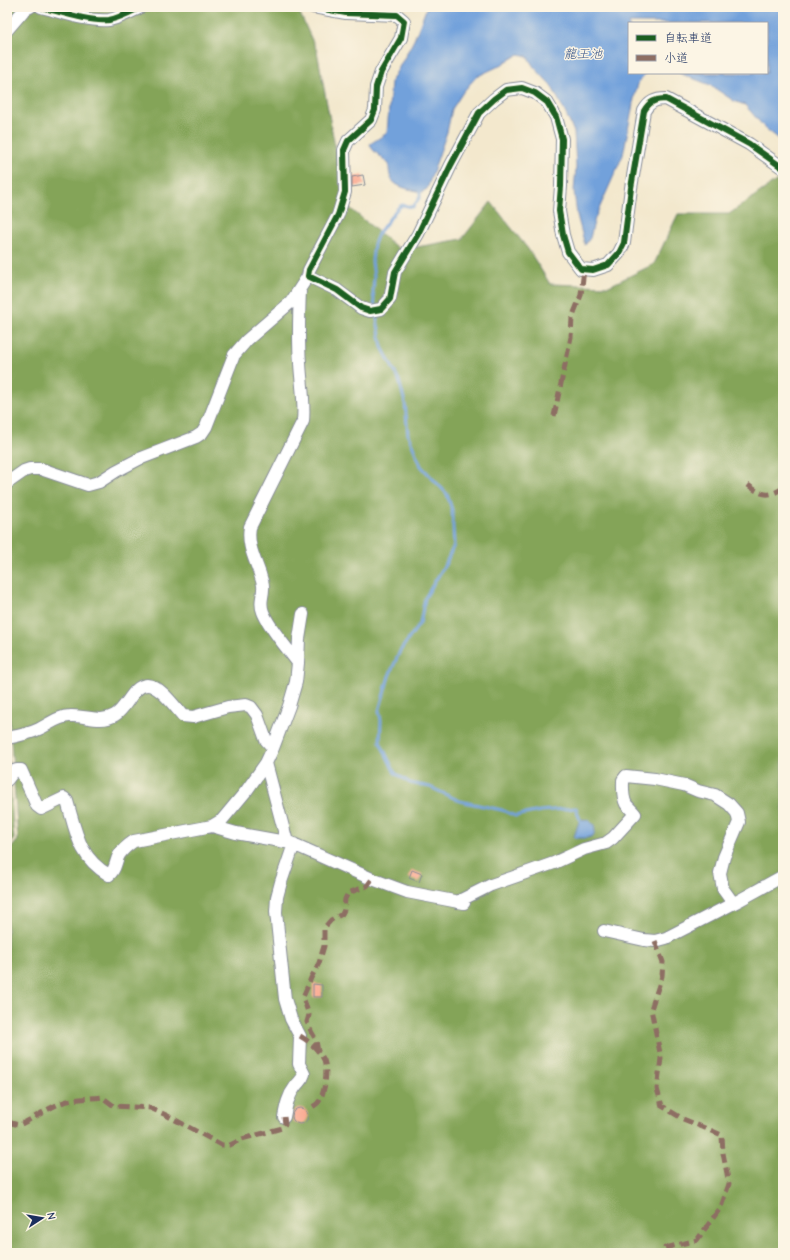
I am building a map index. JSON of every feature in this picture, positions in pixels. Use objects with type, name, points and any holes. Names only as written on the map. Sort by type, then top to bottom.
[{"type":"street","points":[[7,30],[24,10],[30,7]]},
{"type":"street","points":[[41,7],[91,19],[109,20],[130,13],[141,7]]},
{"type":"street","points":[[7,483],[24,471],[30,469],[41,469],[88,485],[99,482],[138,459],[196,437],[202,433],[206,427],[234,355],[247,340],[291,302],[308,276],[309,270],[338,215],[345,192],[344,150],[348,142],[371,120],[375,110],[376,86],[381,72],[401,38],[404,21],[397,14],[346,13],[313,7]]},
{"type":"street","points":[[308,276],[337,290],[361,308],[370,312],[380,309],[390,299],[395,272],[418,234],[451,165],[479,113],[506,90],[522,88],[535,93],[547,102],[556,117],[562,139],[559,212],[568,252],[581,269],[593,270],[608,265],[619,253],[624,243],[631,188],[644,111],[648,104],[658,99],[666,100],[749,144],[783,168]]},
{"type":"street","points":[[298,663],[263,613],[261,601],[264,589],[248,537],[250,527],[303,421],[304,406],[300,362],[300,288]]},
{"type":"street","points":[[7,780],[14,771],[21,770],[37,806],[41,808],[64,798],[67,801],[79,843],[88,857],[100,870],[109,875],[113,872],[119,855],[125,847],[134,841],[212,826],[222,820],[247,790],[266,763],[273,748],[289,706],[296,682],[299,639],[303,614]]},
{"type":"street","points":[[7,738],[38,730],[61,718],[70,716],[101,720],[116,715],[124,708],[136,690],[141,686],[148,684],[160,690],[184,716],[193,717],[228,707],[246,705],[257,715],[266,740],[273,748]]},
{"type":"street","points":[[266,763],[291,843],[280,882],[276,912],[285,999],[291,1019],[300,1036],[299,1064],[304,1074],[302,1080],[295,1087],[286,1102],[284,1117]]},
{"type":"street","points":[[212,826],[236,833],[291,843],[372,879],[406,892],[463,903],[491,885],[554,862],[584,849],[606,843],[613,838],[635,814],[631,808],[626,805],[623,796],[623,780],[626,776],[655,779],[684,785],[698,791],[715,794],[729,804],[737,813],[739,822],[724,857],[720,873],[723,888],[733,903]]},
{"type":"street","points":[[571,844],[584,849]]},
{"type":"street","points":[[604,931],[644,940],[655,941],[666,938],[783,876]]},
{"type":"green space","points":[[7,7],[297,7],[317,51],[346,205],[400,250],[462,239],[491,202],[528,249],[550,284],[609,286],[654,264],[678,214],[729,214],[783,176],[783,1253],[7,1253],[7,853],[18,840],[7,685]]},
{"type":"green space","points":[[7,739],[14,839],[7,847]]},
{"type":"water","name":"龍王池","points":[[427,7],[783,7],[783,142],[765,128],[745,105],[734,101],[710,85],[682,74],[768,74],[768,22],[628,22],[628,74],[645,74],[639,81],[635,94],[623,155],[595,218],[590,238],[585,245],[577,215],[574,191],[576,167],[574,132],[551,85],[534,67],[527,56],[519,54],[476,77],[463,92],[452,109],[447,132],[427,189],[422,192],[401,187],[394,183],[389,172],[389,164],[373,150],[370,144],[387,133],[391,82],[414,40]]},
{"type":"water","points":[[580,819],[589,820],[594,825],[595,831],[593,836],[587,838],[574,837]]},
{"type":"building","points":[[363,175],[365,185],[352,187],[352,177]]},
{"type":"building","points":[[412,870],[422,874],[419,882],[409,878]]},
{"type":"building","points":[[313,984],[322,985],[322,997],[313,997]]},
{"type":"building","points":[[300,1108],[307,1113],[308,1116],[303,1123],[300,1124],[293,1119],[292,1116],[297,1109]]},
{"type":"waterway","points":[[375,308],[372,261],[374,244],[378,234],[396,210],[402,205],[413,207],[420,197],[420,189]]},
{"type":"waterway","points":[[376,314],[382,347],[399,380],[405,403],[408,435],[421,466],[447,494],[452,510],[454,545],[446,563],[425,598],[420,623],[400,651],[389,676],[379,711],[381,720],[380,742],[395,773],[410,783],[430,787],[460,801],[502,810],[515,816],[540,811],[576,808],[581,823]]},
{"type":"marked path","points":[[554,416],[571,337],[572,318],[581,295],[584,269]]},
{"type":"marked path","points":[[748,485],[765,494],[773,493],[783,488]]},
{"type":"marked path","points":[[318,1052],[316,1040],[307,1022],[309,1015],[303,997],[319,963],[324,946],[324,928],[331,920],[342,914],[345,899],[348,893],[367,886],[372,879]]},
{"type":"marked path","points":[[655,941],[663,962],[662,976],[651,1009],[661,1058],[657,1089],[662,1106],[683,1119],[722,1135],[723,1153],[729,1184],[721,1207],[697,1240],[665,1248],[665,1253]]},
{"type":"marked path","points":[[300,1036],[317,1049],[324,1060],[326,1069],[325,1086],[322,1096],[318,1103],[311,1108]]},
{"type":"marked path","points":[[7,1122],[19,1125],[64,1102],[102,1097],[114,1106],[150,1108],[222,1145],[230,1145],[242,1139],[282,1128],[285,1124],[284,1117]]},
{"type":"cycle path","points":[[41,7],[92,20],[109,20],[117,18],[141,7]]},
{"type":"cycle path","points":[[313,7],[346,13],[397,15],[404,21],[401,38],[381,72],[376,87],[375,110],[371,120],[348,141],[344,150],[345,192],[338,215],[309,270],[308,276],[337,290],[361,308],[370,311],[381,309],[390,299],[395,272],[418,234],[451,165],[479,113],[506,90],[522,88],[535,93],[547,102],[556,117],[562,139],[559,211],[563,235],[568,252],[581,269],[593,270],[608,265],[619,253],[624,243],[631,188],[644,111],[648,105],[653,102],[666,99],[749,144],[783,168]]}]
